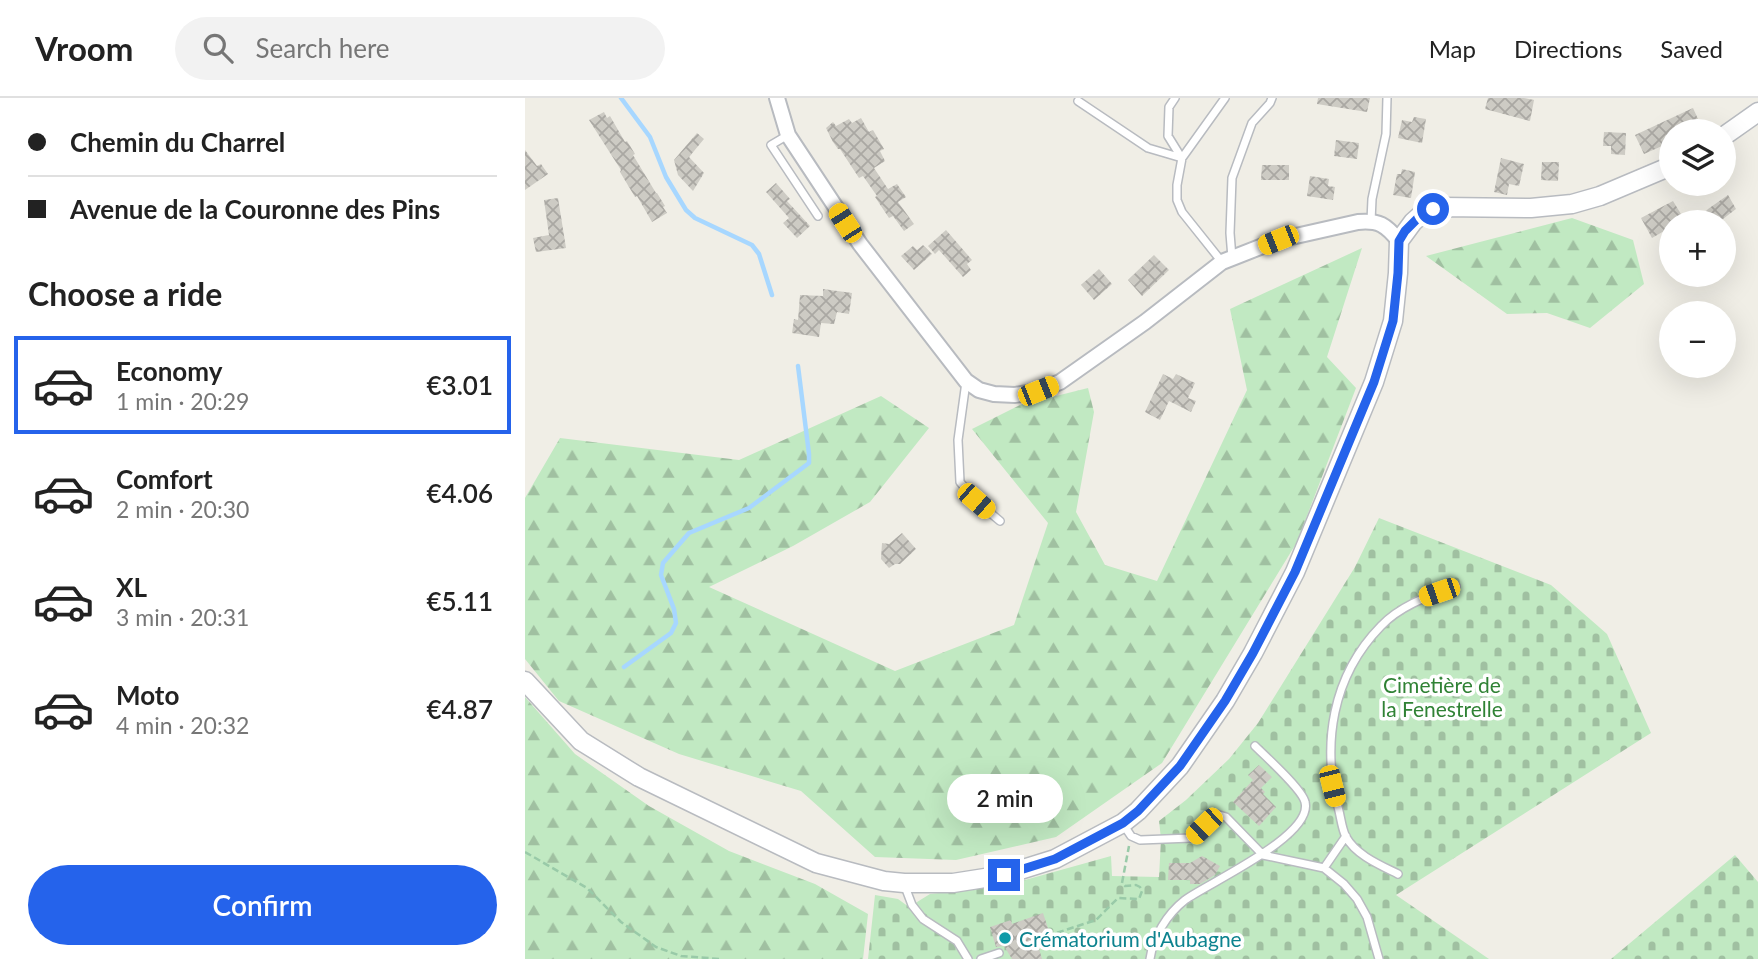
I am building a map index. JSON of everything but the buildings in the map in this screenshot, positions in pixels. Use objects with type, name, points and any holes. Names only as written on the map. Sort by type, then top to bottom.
[{"type":"street","points":[[777,98],[788,135],[860,244],[966,381],[979,390],[994,394],[1014,395],[1038,391],[1060,382],[1227,260],[1278,240],[1371,221],[1385,225],[1399,241]]},
{"type":"street","points":[[1736,128],[1758,112]]},
{"type":"street","points":[[525,681],[581,741],[639,777],[816,863],[884,881],[953,883],[1004,875],[1055,859],[1127,830],[1138,811],[1180,766],[1211,723],[1253,653],[1295,572],[1374,382],[1393,321],[1399,241],[1405,231],[1422,214],[1433,209],[1457,206],[1531,208],[1572,204],[1600,197],[1659,171]]},
{"type":"lane","points":[[1175,98],[1169,107],[1168,136],[1182,158]]},
{"type":"lane","points":[[1224,98],[1182,158],[1177,200],[1182,212],[1227,260]]},
{"type":"lane","points":[[1227,260],[1232,178],[1252,123],[1271,103],[1272,98]]},
{"type":"lane","points":[[1371,221],[1386,134],[1387,98]]},
{"type":"lane","points":[[1078,101],[1148,148],[1182,158]]},
{"type":"lane","points":[[788,135],[771,145],[818,216]]},
{"type":"lane","points":[[966,381],[958,440],[960,482],[976,501],[1000,521]]},
{"type":"lane","points":[[1398,874],[1358,851],[1346,836],[1332,786],[1330,751],[1334,711],[1339,691],[1363,648],[1383,624],[1409,604],[1456,586]]},
{"type":"lane","points":[[1150,959],[1157,937],[1174,910],[1185,900],[1263,855],[1298,825],[1304,816],[1306,802],[1299,790],[1255,746]]},
{"type":"lane","points":[[1127,830],[1140,839],[1191,838],[1216,814],[1226,817],[1263,855],[1324,868],[1344,884],[1367,917],[1379,959]]},
{"type":"lane","points":[[1324,868],[1346,836]]},
{"type":"lane","points":[[904,883],[912,905],[923,919],[957,941],[968,959]]},
{"type":"lane","points":[[981,959],[999,953]]},
{"type":"path","points":[[1047,936],[1096,920],[1118,898],[1139,899],[1142,891],[1140,887],[1125,886],[1122,883],[1127,830]]},
{"type":"path","points":[[525,852],[587,888],[621,922],[656,947],[681,956],[720,959]]},
{"type":"green space","points":[[1572,218],[1633,240],[1644,284],[1590,328],[1547,313],[1507,314],[1426,256]]},
{"type":"green space","points":[[1362,248],[1327,357],[1356,388],[1297,542],[1162,763],[1056,837],[956,860],[875,857],[801,791],[679,754],[559,701],[525,659],[525,498],[560,438],[739,460],[881,396],[929,428],[870,502],[793,546],[709,587],[895,671],[1014,625],[1048,523],[972,429],[1020,405],[1088,388],[1094,412],[1076,512],[1105,565],[1157,581],[1247,390],[1230,309]]},
{"type":"green space","name":"Cimetière de la Fenestrelle","points":[[1379,518],[1551,585],[1607,634],[1651,733],[1396,895],[1489,959],[868,959],[875,895],[898,899],[909,907],[930,894],[1007,885],[1111,856],[1112,876],[1159,877],[1159,821],[1186,800],[1229,759],[1258,723],[1355,567]]},
{"type":"green space","points":[[525,697],[575,754],[649,806],[729,851],[815,884],[868,914],[863,959],[525,959]]},
{"type":"green space","points":[[1735,855],[1758,882],[1758,959],[1611,959]]},
{"type":"waterway","points":[[621,98],[650,137],[666,177],[686,210],[695,218],[752,245],[759,254],[772,295]]},
{"type":"waterway","points":[[624,667],[671,633],[676,623],[674,609],[661,575],[663,563],[689,533],[749,508],[809,463],[798,366]]},
{"type":"place","name":"Crématorium d'Aubagne","points":[[1005,938]]},
{"type":"route","points":[[1004,875],[1055,859],[1123,823],[1138,811],[1180,766],[1211,723],[1253,653],[1295,572],[1374,382],[1393,321],[1399,241],[1413,222],[1433,209]]}]
